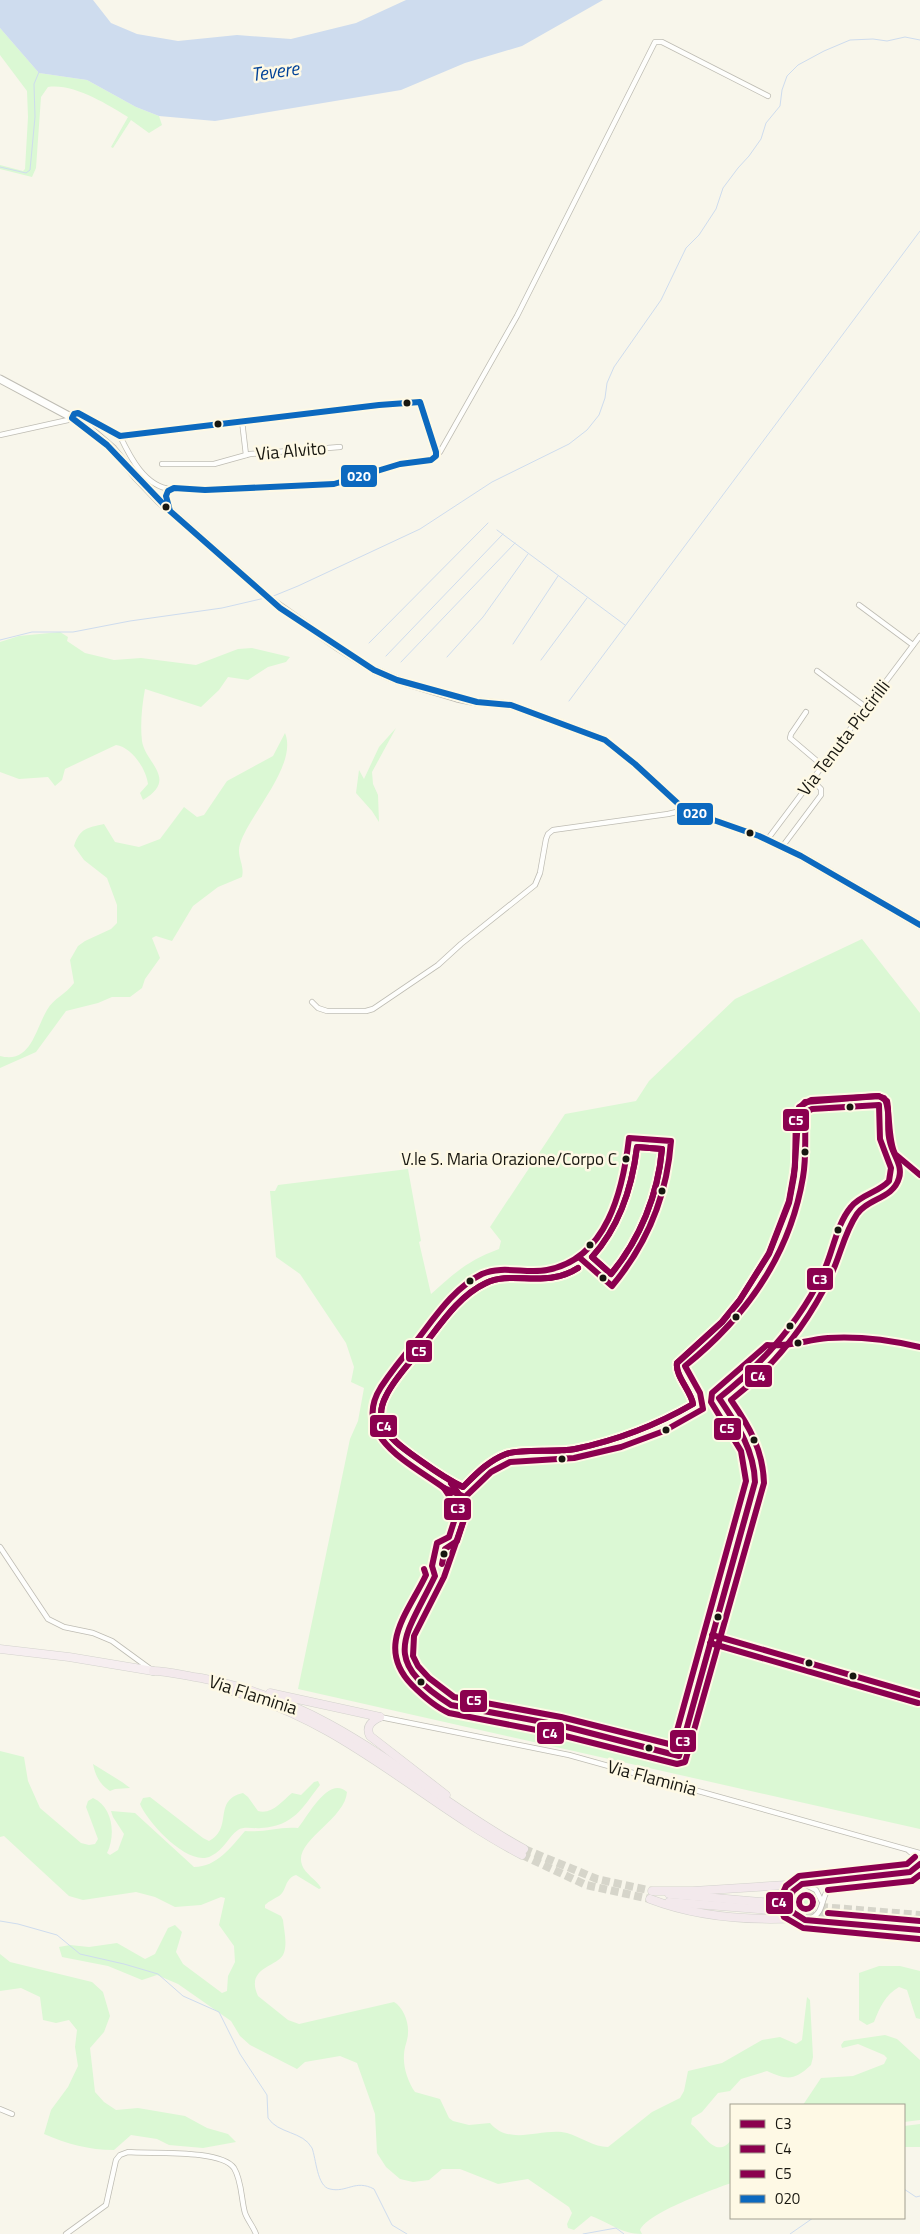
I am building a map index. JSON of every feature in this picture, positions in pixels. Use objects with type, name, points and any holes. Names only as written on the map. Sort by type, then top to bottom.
[{"type":"highway","name":"Via Flaminia","points":[[153,1671],[244,1688],[293,1706],[329,1723],[364,1744],[523,1852],[456,1816],[341,1737],[296,1713],[235,1692],[153,1671]]},
{"type":"highway","points":[[244,1688],[380,1716]]},
{"type":"highway","points":[[380,1716],[368,1726],[370,1736],[451,1799],[461,1811]]},
{"type":"highway","points":[[802,1884],[693,1891],[652,1890],[692,1897],[783,1907],[683,1904],[650,1899],[680,1910],[704,1914],[802,1919],[920,1930]]},
{"type":"main road","points":[[0,379],[84,424],[113,449],[159,501],[272,601],[374,670],[397,680],[477,702],[511,705],[605,740],[636,764],[684,810],[767,840],[801,856],[920,925]]},
{"type":"main road","name":"Via Flaminia","points":[[0,1649],[69,1657],[153,1671]]},
{"type":"street","points":[[0,435],[68,420],[78,413],[120,436],[141,472],[156,486],[171,489],[318,486],[400,464],[431,460],[440,452],[517,316],[655,42],[662,42],[768,96]]},
{"type":"street","points":[[120,436],[379,404],[420,402],[437,454]]},
{"type":"street","name":"Via Alvito","points":[[242,421],[246,455],[340,447]]},
{"type":"street","points":[[162,464],[214,464],[246,455]]},
{"type":"street","points":[[159,501],[171,489]]},
{"type":"street","points":[[166,496],[170,511]]},
{"type":"street","points":[[860,605],[913,645]]},
{"type":"street","name":"Via Tenuta Piccirilli","points":[[767,840],[920,636]]},
{"type":"street","points":[[817,671],[867,708]]},
{"type":"street","points":[[806,712],[790,738],[823,766]]},
{"type":"street","points":[[782,847],[822,795],[821,789],[812,780]]},
{"type":"street","points":[[312,1002],[318,1008],[327,1011],[369,1011],[430,971],[535,885],[540,873],[546,839],[553,830],[668,814],[684,810]]},
{"type":"street","points":[[0,1547],[48,1618],[64,1627],[93,1633],[112,1641],[153,1671]]},
{"type":"street","name":"Via Flaminia","points":[[380,1716],[569,1756],[920,1853]]},
{"type":"street","points":[[838,1880],[827,1889],[821,1909],[816,1916],[802,1919],[791,1912],[788,1902],[793,1892],[802,1884],[838,1880],[894,1874],[910,1872],[920,1866],[915,1856],[906,1849]]},
{"type":"street","points":[[802,1884],[810,1885],[816,1890],[820,1895],[822,1904]]},
{"type":"street","points":[[0,2109],[12,2114]]},
{"type":"street","points":[[66,2234],[106,2205],[116,2160],[120,2155],[128,2152],[204,2154],[223,2159],[230,2164],[236,2173],[246,2215],[256,2234]]},
{"type":"green space","points":[[0,28],[39,73],[87,80],[136,107],[159,116],[162,125],[149,133],[131,120],[113,148],[111,147],[128,117],[79,91],[68,88],[48,87],[41,97],[36,168],[32,177],[0,169],[0,165],[23,171],[25,169],[28,117],[27,91],[0,55]]},
{"type":"green space","points":[[60,632],[68,637],[67,641],[85,653],[114,660],[141,658],[196,665],[238,649],[252,648],[290,657],[286,662],[268,667],[248,680],[228,677],[219,690],[201,707],[145,689],[141,728],[142,741],[144,749],[159,778],[158,785],[153,792],[143,800],[140,793],[148,784],[144,771],[132,754],[116,745],[65,769],[62,780],[55,786],[48,777],[19,779],[0,772],[0,642],[19,636]]},
{"type":"green space","points":[[396,728],[372,772],[373,784],[378,795],[379,822],[356,793],[359,770],[364,779],[379,747]]},
{"type":"green space","points":[[285,733],[287,746],[285,759],[279,774],[240,844],[239,853],[242,877],[218,887],[193,906],[172,941],[156,936],[152,938],[160,958],[145,979],[142,988],[130,997],[112,997],[98,1003],[66,1011],[36,1052],[0,1068],[0,1056],[10,1057],[19,1055],[25,1050],[31,1044],[47,1010],[74,983],[70,960],[78,946],[111,929],[117,923],[117,905],[107,878],[84,860],[74,846],[82,832],[104,824],[115,842],[139,847],[160,839],[184,807],[197,817],[204,815],[227,781],[273,756]]},
{"type":"green space","points":[[862,939],[920,1013],[920,1829],[298,1689],[350,1439],[358,1421],[364,1388],[351,1382],[354,1367],[346,1343],[300,1274],[276,1257],[270,1191],[275,1191],[278,1185],[408,1169],[421,1241],[419,1242],[431,1294],[462,1268],[478,1258],[499,1249],[501,1241],[490,1227],[565,1114],[636,1101],[649,1081],[735,999]]},
{"type":"green space","points":[[0,1751],[24,1757],[28,1781],[40,1808],[81,1843],[95,1844],[98,1839],[86,1807],[88,1801],[93,1798],[105,1808],[111,1822],[110,1846],[107,1853],[110,1855],[118,1850],[124,1834],[111,1811],[135,1813],[194,1867],[210,1864],[217,1860],[245,1831],[298,1828],[319,1799],[326,1793],[340,1788],[347,1792],[338,1812],[305,1847],[301,1856],[302,1865],[321,1888],[319,1889],[296,1875],[289,1879],[282,1894],[265,1905],[265,1908],[281,1916],[283,1920],[285,1947],[283,1955],[279,1959],[258,1974],[255,1979],[255,1987],[258,1996],[288,2020],[299,2024],[394,2002],[397,2004],[403,2011],[408,2024],[404,2060],[410,2084],[415,2092],[440,2099],[449,2118],[453,2121],[469,2125],[490,2123],[498,2130],[507,2134],[567,2133],[603,2147],[608,2147],[652,2112],[680,2098],[684,2091],[688,2071],[722,2063],[762,2040],[780,2037],[796,2044],[802,2040],[807,1997],[810,2000],[813,2057],[811,2065],[800,2074],[790,2077],[780,2076],[767,2071],[741,2079],[730,2091],[718,2093],[702,2112],[692,2118],[691,2124],[710,2143],[720,2147],[730,2141],[730,2183],[682,2202],[655,2216],[640,2230],[642,2234],[622,2230],[591,2216],[574,2230],[568,2228],[567,2224],[572,2213],[569,2207],[528,2179],[498,2184],[460,2169],[442,2169],[429,2180],[413,2182],[400,2179],[386,2167],[377,2153],[375,2114],[357,2063],[340,2056],[305,2062],[297,2069],[250,2045],[240,2036],[231,2021],[178,1984],[157,1975],[142,1980],[108,1966],[62,1957],[59,1947],[70,1945],[89,1947],[117,1943],[145,1959],[155,1954],[168,1928],[175,1925],[182,1932],[176,1952],[183,1964],[222,1993],[227,1991],[228,1976],[235,1962],[234,1946],[219,1925],[225,1898],[221,1897],[201,1905],[175,1907],[155,1897],[136,1892],[83,1900],[69,1896],[4,1836],[0,1837]]},
{"type":"green space","points":[[93,1764],[130,1788],[110,1791],[98,1779]]},
{"type":"green space","points":[[318,1781],[320,1785],[302,1808],[289,1820],[272,1827],[240,1829],[216,1853],[202,1858],[192,1856],[170,1842],[151,1822],[140,1804],[143,1798],[150,1797],[209,1841],[220,1829],[225,1808],[234,1797],[243,1793],[258,1811],[263,1812],[272,1809],[292,1793],[301,1795],[314,1782]]},
{"type":"green space","points":[[807,1890],[815,1893],[818,1901],[815,1909],[807,1912],[799,1909],[796,1901],[799,1893]]},
{"type":"green space","points":[[0,1954],[10,1962],[92,1982],[103,1992],[110,2016],[104,2032],[90,2048],[95,2092],[104,2102],[116,2110],[138,2108],[185,2116],[207,2128],[228,2134],[236,2142],[203,2148],[169,2145],[157,2139],[131,2135],[114,2150],[105,2150],[78,2146],[44,2134],[51,2110],[68,2087],[78,2066],[75,2047],[77,2030],[69,2020],[56,2023],[43,2020],[40,1997],[21,1988],[0,1991]]},
{"type":"green space","points":[[879,1966],[900,1966],[920,1971],[920,2019],[916,2018],[907,1990],[899,1987],[894,1990],[881,2006],[874,2022],[867,2025],[859,2020],[859,1973]]},
{"type":"green space","points":[[885,2035],[897,2039],[920,2060],[920,2120],[905,2122],[905,2104],[804,2104],[821,2078],[853,2076],[884,2064],[887,2058],[858,2044],[842,2048],[841,2045],[844,2041]]},
{"type":"green space","points":[[920,2124],[920,2147],[905,2147],[905,2126]]},
{"type":"water","name":"Tevere","points":[[0,0],[93,0],[111,23],[137,34],[178,41],[237,35],[291,39],[356,23],[406,0],[603,0],[522,46],[465,63],[401,90],[215,121],[159,116],[136,107],[87,80],[39,73],[0,28]]},
{"type":"waterway","points":[[271,597],[420,529],[492,482],[569,444],[587,430],[599,415],[605,398],[607,383],[614,367],[661,300],[686,248],[699,235],[716,209],[723,188],[761,139],[766,123],[780,106],[782,90],[787,76],[798,65],[850,40],[873,39],[887,41],[905,37],[920,40]]},
{"type":"waterway","points":[[0,167],[26,173],[30,170],[35,117],[34,84],[39,72]]},
{"type":"waterway","points":[[569,701],[920,231]]},
{"type":"waterway","points":[[369,643],[488,523]]},
{"type":"waterway","points":[[497,530],[625,625]]},
{"type":"waterway","points":[[386,656],[503,534]]},
{"type":"waterway","points":[[401,662],[515,543]]},
{"type":"waterway","points":[[447,657],[483,617],[528,554]]},
{"type":"waterway","points":[[513,644],[558,576]]},
{"type":"waterway","points":[[0,640],[32,632],[73,632],[130,621],[222,608],[265,598]]},
{"type":"waterway","points":[[541,660],[587,598]]},
{"type":"waterway","points":[[0,1921],[57,1935],[80,1954],[158,1974],[183,1996],[219,2012],[240,2054],[267,2095],[268,2118],[278,2127],[308,2142],[312,2148],[322,2183],[326,2187],[336,2190],[362,2185],[374,2189],[392,2225],[407,2234]]},
{"type":"waterway","points":[[905,2190],[916,2197],[920,2196]]},
{"type":"waterway","points":[[790,2234],[812,2219]]},
{"type":"waterway","points":[[583,2234],[616,2228],[624,2234]]},
{"type":"tunnel","points":[[524,1849],[597,1879],[652,1891]]},
{"type":"tunnel","points":[[522,1855],[586,1885],[650,1899]]},
{"type":"tunnel","points":[[784,1904],[920,1915]]},
{"type":"tunnel","points":[[782,1911],[920,1920]]},
{"type":"transit line","name":"020","points":[[170,511],[166,496],[168,491],[174,488],[205,490],[334,484],[400,464],[431,460],[436,456],[436,452],[420,402],[379,405],[120,436],[78,413],[74,414],[72,418],[107,445],[170,511],[280,608],[374,670],[397,680],[477,702],[511,705],[605,740],[635,764],[685,810],[759,836],[801,856],[920,925]]},
{"type":"transit line","name":"C5","points":[[578,1268],[566,1274],[542,1279],[496,1279],[477,1288],[460,1302],[399,1376],[386,1396],[381,1417],[384,1426],[396,1442],[426,1465],[463,1487],[488,1464],[506,1454],[521,1451],[575,1449],[621,1437],[650,1426],[693,1404],[678,1373],[677,1363],[722,1322],[740,1300],[769,1253],[789,1201],[795,1167],[796,1112],[805,1102],[878,1096],[884,1098],[888,1108],[891,1140],[895,1154],[920,1175]]},
{"type":"transit line","name":"C4","points":[[424,1569],[426,1575],[404,1616],[395,1644],[396,1657],[401,1671],[424,1697],[449,1713],[557,1734],[677,1764],[685,1762],[764,1483],[758,1449],[744,1419],[731,1400],[775,1359],[811,1312],[830,1277],[857,1214],[896,1185],[900,1169],[889,1137],[887,1101],[879,1096],[811,1100],[799,1107],[794,1176],[789,1203],[769,1254],[739,1301],[722,1322],[677,1363],[678,1373],[693,1404],[650,1426],[621,1437],[575,1449],[521,1451],[506,1454],[488,1464],[463,1487],[426,1465],[396,1442],[384,1426],[381,1417],[386,1396],[399,1376],[445,1318],[468,1294],[496,1279],[542,1279],[566,1274],[578,1268]]},
{"type":"transit line","name":"C3","points":[[879,1105],[880,1139],[891,1168],[889,1181],[860,1199],[851,1207],[838,1230],[823,1273],[803,1309],[764,1357],[719,1398],[748,1448],[755,1482],[679,1756],[559,1725],[451,1705],[428,1689],[414,1674],[406,1660],[405,1646],[408,1632],[435,1576],[432,1566],[437,1543],[449,1537],[458,1509],[444,1488],[465,1497],[491,1472],[510,1462],[574,1458],[621,1447],[664,1431],[703,1409],[700,1393],[685,1366],[707,1347],[746,1305],[762,1282],[788,1233],[797,1206],[803,1177],[806,1112],[812,1109],[879,1105]]},
{"type":"transit line","name":"C3","points":[[444,1488],[401,1458],[379,1434],[373,1420],[373,1404],[381,1387],[444,1305],[472,1280],[490,1271],[547,1270],[568,1263],[584,1252],[598,1237],[616,1200],[622,1179],[629,1138],[671,1141],[665,1181],[654,1218],[625,1270],[612,1286],[580,1258]]},
{"type":"transit line","name":"C4","points":[[637,1147],[662,1149],[660,1166],[646,1216],[631,1246],[611,1274],[592,1257],[610,1232],[623,1206],[632,1177],[637,1147]]},
{"type":"transit line","name":"C5","points":[[637,1147],[662,1149],[660,1166],[646,1216],[631,1246],[611,1274],[592,1257],[610,1232],[623,1206],[632,1177],[637,1147]]},
{"type":"transit line","name":"C5","points":[[451,1483],[466,1505],[467,1511],[444,1577],[414,1636],[413,1656],[418,1666],[429,1678],[454,1697],[561,1717],[673,1745],[746,1481],[741,1451],[711,1402],[712,1393],[767,1345],[791,1344],[828,1338],[863,1338],[920,1347]]},
{"type":"transit line","name":"C4","points":[[442,1564],[445,1549],[457,1541],[467,1510],[466,1505],[451,1483]]},
{"type":"transit line","name":"C3","points":[[712,1635],[920,1695]]},
{"type":"transit line","name":"C4","points":[[710,1643],[918,1703]]},
{"type":"transit line","name":"C4","points":[[915,1857],[907,1864],[799,1876],[786,1886],[779,1902],[784,1917],[803,1928],[919,1939]]},
{"type":"transit line","name":"C3","points":[[920,1864],[910,1872],[802,1884],[793,1891],[788,1902],[791,1911],[805,1920],[920,1930]]},
{"type":"transit line","name":"C5","points":[[828,1890],[912,1881],[920,1875]]},
{"type":"transit line","name":"C5","points":[[803,1895],[809,1895],[813,1902],[809,1909],[803,1909],[799,1905],[799,1899],[803,1895]]},
{"type":"transit line","name":"C5","points":[[828,1913],[920,1921]]},
{"type":"place","name":"V.le S. Maria Orazione/Corpo C","points":[[626,1159]]}]
